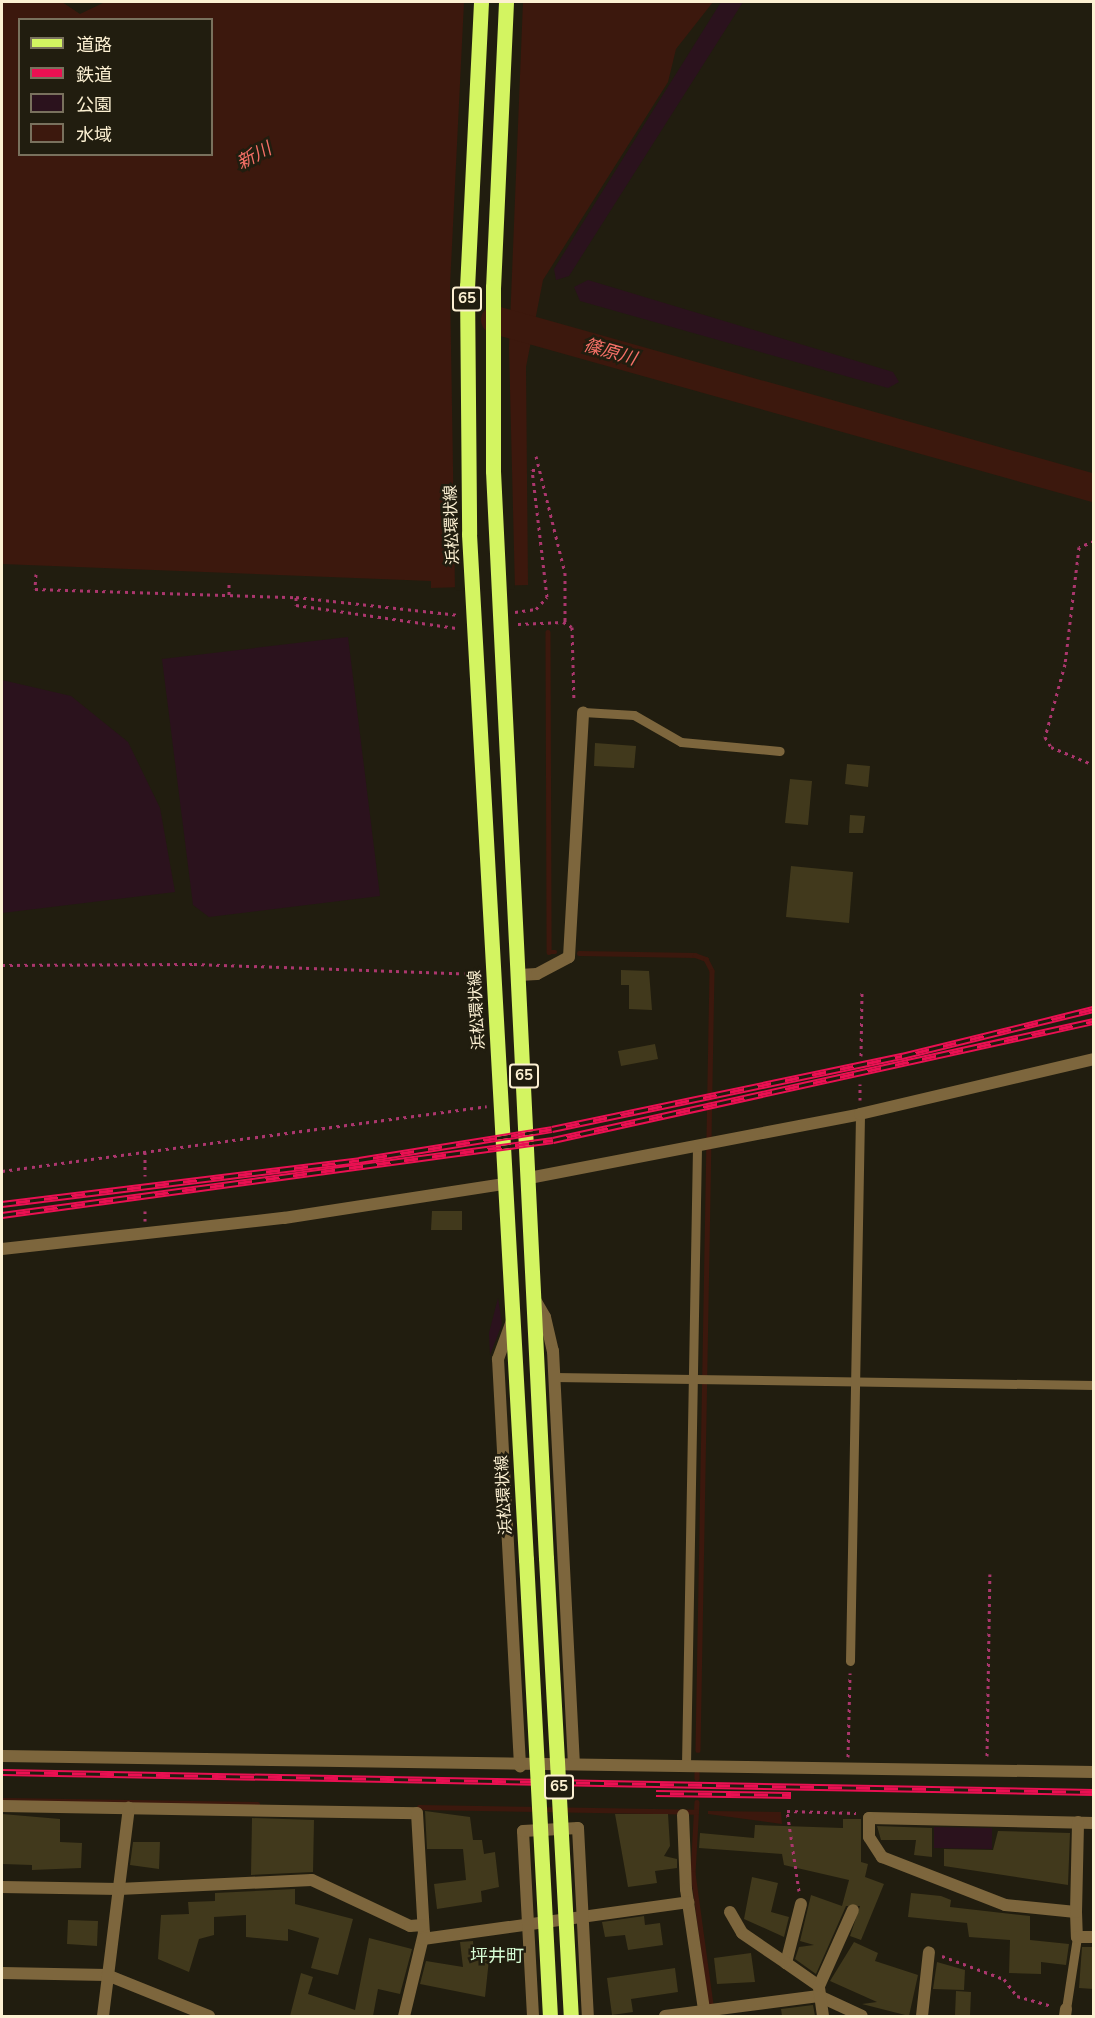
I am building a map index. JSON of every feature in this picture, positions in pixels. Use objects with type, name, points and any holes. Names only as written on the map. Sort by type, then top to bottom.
[{"type":"main road","name":"浜松環状線","points":[[481,2],[466,348],[473,596],[467,615],[493,974],[550,2016]]},
{"type":"main road","name":"65","points":[[506,2],[492,308],[498,594],[506,613],[533,1298],[571,2016]]},
{"type":"main road","points":[[467,615],[506,613]]},
{"type":"main road","points":[[494,998],[520,996]]},
{"type":"street","points":[[519,975],[537,974],[569,957],[583,712]]},
{"type":"street","points":[[530,1178],[860,1113],[1094,1059]]},
{"type":"street","points":[[2,1249],[284,1218],[504,1184]]},
{"type":"street","points":[[533,1298],[551,1333],[574,1763]]},
{"type":"street","points":[[513,1317],[498,1359],[520,1766]]},
{"type":"street","points":[[2,1756],[520,1766],[574,1763],[1094,1772]]},
{"type":"street","points":[[2,1806],[417,1813],[423,1939],[404,2016]]},
{"type":"street","points":[[103,2016],[129,1808]]},
{"type":"street","points":[[683,1815],[688,1902],[704,2014]]},
{"type":"street","points":[[1076,1912],[1005,1905],[882,1857],[871,1845],[869,1818],[1094,1822]]},
{"type":"street","points":[[1078,1822],[1077,1937],[1094,1937]]},
{"type":"street","points":[[533,2016],[523,1831],[578,1828],[588,2016]]},
{"type":"street","points":[[2,1887],[118,1889],[312,1880],[410,1926],[423,1925]]},
{"type":"street","points":[[423,1939],[688,1902]]},
{"type":"street","points":[[786,1963],[801,1904]]},
{"type":"street","points":[[823,2016],[819,1991],[854,1910]]},
{"type":"street","points":[[730,1911],[742,1933],[786,1963],[819,1991],[862,2016]]},
{"type":"street","points":[[922,2016],[929,1952]]},
{"type":"street","points":[[2,1973],[107,1975],[209,2016]]},
{"type":"street","points":[[665,2016],[704,2014],[819,1991]]},
{"type":"lane","points":[[583,712],[634,715],[681,742],[780,751]]},
{"type":"lane","points":[[850,1661],[860,1113]]},
{"type":"lane","points":[[686,1765],[696,1378],[705,1145]]},
{"type":"lane","points":[[554,1377],[1094,1385]]},
{"type":"lane","points":[[1065,2013],[1077,1937]]},
{"type":"path","points":[[536,456],[565,573],[565,622],[574,632],[574,703],[583,712]]},
{"type":"path","points":[[506,613],[536,609],[547,597],[532,470],[540,470]]},
{"type":"path","points":[[1094,541],[1078,547],[1065,663],[1045,737],[1051,747],[1094,765]]},
{"type":"path","points":[[36,574],[35,589],[296,597],[467,615]]},
{"type":"path","points":[[229,582],[229,595]]},
{"type":"path","points":[[296,597],[296,605],[456,628]]},
{"type":"path","points":[[518,624],[565,622]]},
{"type":"path","points":[[2,965],[194,963],[493,974]]},
{"type":"path","points":[[861,1056],[862,992]]},
{"type":"path","points":[[2,1171],[500,1105]]},
{"type":"path","points":[[145,1152],[145,1176]]},
{"type":"path","points":[[987,1770],[990,1574]]},
{"type":"path","points":[[848,1767],[850,1661]]},
{"type":"path","points":[[801,1904],[787,1811],[863,1813],[869,1818]]},
{"type":"path","points":[[929,1952],[998,1975],[1023,1999],[1065,2013]]},
{"type":"green space","points":[[721,2],[743,2],[569,276],[556,280],[554,269]]},
{"type":"green space","points":[[588,280],[893,372],[899,382],[888,388],[580,301],[574,287]]},
{"type":"green space","points":[[348,637],[380,896],[209,917],[193,905],[162,659]]},
{"type":"green space","points":[[2,680],[71,696],[128,742],[160,808],[175,892],[2,913]]},
{"type":"green space","points":[[498,1298],[502,1324],[490,1355],[489,1333]]},
{"type":"green space","points":[[934,1827],[992,1828],[992,1849],[934,1848]]},
{"type":"water","name":"新川","points":[[2,2],[62,2],[80,14],[105,2],[713,2],[676,49],[668,82],[543,280],[526,367],[528,585],[431,588],[431,581],[2,564]]},
{"type":"water","points":[[708,1811],[781,1812],[782,1824],[708,1814]]},
{"type":"pier","points":[[464,2],[523,2],[509,348],[515,589],[455,591],[450,286]]},
{"type":"building","points":[[595,743],[636,746],[634,768],[594,766]]},
{"type":"building","points":[[847,764],[870,766],[868,787],[845,784]]},
{"type":"building","points":[[790,779],[812,781],[808,825],[785,823]]},
{"type":"building","points":[[850,815],[865,816],[863,833],[849,833]]},
{"type":"building","points":[[791,866],[853,872],[849,923],[786,917]]},
{"type":"building","points":[[621,970],[649,971],[652,1010],[629,1009],[629,985],[621,985]]},
{"type":"building","points":[[655,1044],[658,1059],[621,1066],[618,1051]]},
{"type":"building","points":[[432,1211],[462,1211],[462,1230],[431,1230]]},
{"type":"building","points":[[425,1811],[470,1817],[473,1840],[482,1840],[484,1854],[495,1852],[499,1887],[481,1891],[482,1902],[437,1909],[434,1884],[466,1880],[463,1849],[427,1849]]},
{"type":"building","points":[[2,1814],[60,1819],[60,1842],[82,1843],[81,1868],[32,1870],[32,1865],[2,1864]]},
{"type":"building","points":[[615,1814],[668,1814],[670,1846],[664,1856],[677,1859],[677,1868],[655,1871],[657,1883],[628,1887]]},
{"type":"building","points":[[252,1818],[314,1820],[313,1872],[251,1875]]},
{"type":"building","points":[[843,1819],[861,1819],[861,1862],[868,1864],[865,1877],[884,1884],[861,1940],[850,1936],[860,1906],[846,1906],[816,1974],[795,1959],[799,1947],[814,1945],[800,1941],[811,1895],[842,1906],[849,1880],[784,1865],[782,1854],[699,1848],[700,1833],[754,1838],[755,1825],[843,1828]]},
{"type":"building","points":[[877,1826],[932,1828],[932,1857],[914,1855],[916,1840],[881,1840]]},
{"type":"building","points":[[998,1831],[1070,1833],[1068,1885],[944,1866],[944,1849],[993,1850]]},
{"type":"building","points":[[133,1842],[160,1842],[159,1869],[130,1865]]},
{"type":"building","points":[[752,1877],[778,1883],[771,1912],[789,1917],[784,1937],[744,1919]]},
{"type":"building","points":[[295,1889],[295,1904],[353,1919],[338,1975],[311,1968],[319,1938],[288,1929],[288,1941],[246,1937],[246,1915],[214,1917],[214,1935],[199,1939],[189,1972],[158,1959],[161,1915],[189,1914],[188,1902],[215,1901],[215,1893]]},
{"type":"building","points":[[911,1893],[941,1896],[951,1900],[950,1907],[1030,1916],[1030,1940],[1069,1944],[1066,1965],[1041,1962],[1041,1974],[1009,1973],[1010,1940],[969,1937],[967,1923],[908,1917]]},
{"type":"building","points":[[644,1916],[645,1925],[660,1923],[663,1945],[628,1950],[625,1935],[605,1937],[602,1922]]},
{"type":"building","points":[[68,1920],[98,1921],[97,1946],[67,1944]]},
{"type":"building","points":[[369,1938],[412,1949],[400,1994],[378,1989],[373,2016],[290,2016],[301,1973],[313,1977],[308,1994],[355,2010]]},
{"type":"building","points":[[473,1941],[474,1952],[490,1950],[485,1997],[420,1984],[426,1961],[463,1967],[460,1942]]},
{"type":"building","points":[[854,1942],[878,1953],[875,1961],[918,1975],[909,2016],[862,2004],[877,2002],[830,1981]]},
{"type":"building","points":[[1082,1947],[1094,1947],[1094,1989],[1079,1988]]},
{"type":"building","points":[[751,1953],[755,1982],[717,1984],[714,1958]]},
{"type":"building","points":[[937,1962],[965,1970],[964,1990],[933,1989]]},
{"type":"building","points":[[675,1968],[678,1992],[631,1999],[633,2012],[612,2015],[607,1978]]},
{"type":"building","points":[[956,1991],[971,1992],[970,2016],[955,2015]]},
{"type":"building","points":[[813,2005],[815,2016],[782,2016],[781,2009]]},
{"type":"waterway","name":"篠原川","points":[[495,320],[1094,488]]},
{"type":"waterway","points":[[548,632],[549,952],[555,952]]},
{"type":"waterway","points":[[579,953],[695,955],[706,959],[712,971],[698,1750]]},
{"type":"waterway","points":[[697,1773],[697,1778]]},
{"type":"waterway","points":[[2,1800],[257,1804]]},
{"type":"waterway","points":[[697,1802],[693,1873],[711,2004]]},
{"type":"waterway","points":[[419,1807],[696,1812]]},
{"type":"railway","points":[[2,1204],[359,1160],[552,1129],[902,1056],[1094,1009]]},
{"type":"railway","points":[[2,1215],[553,1140],[1094,1021]]},
{"type":"railway","points":[[2,1772],[1094,1792]]},
{"type":"railway","points":[[656,1793],[791,1795]]},
{"type":"district","name":"坪井町","points":[[497,1956]]}]
